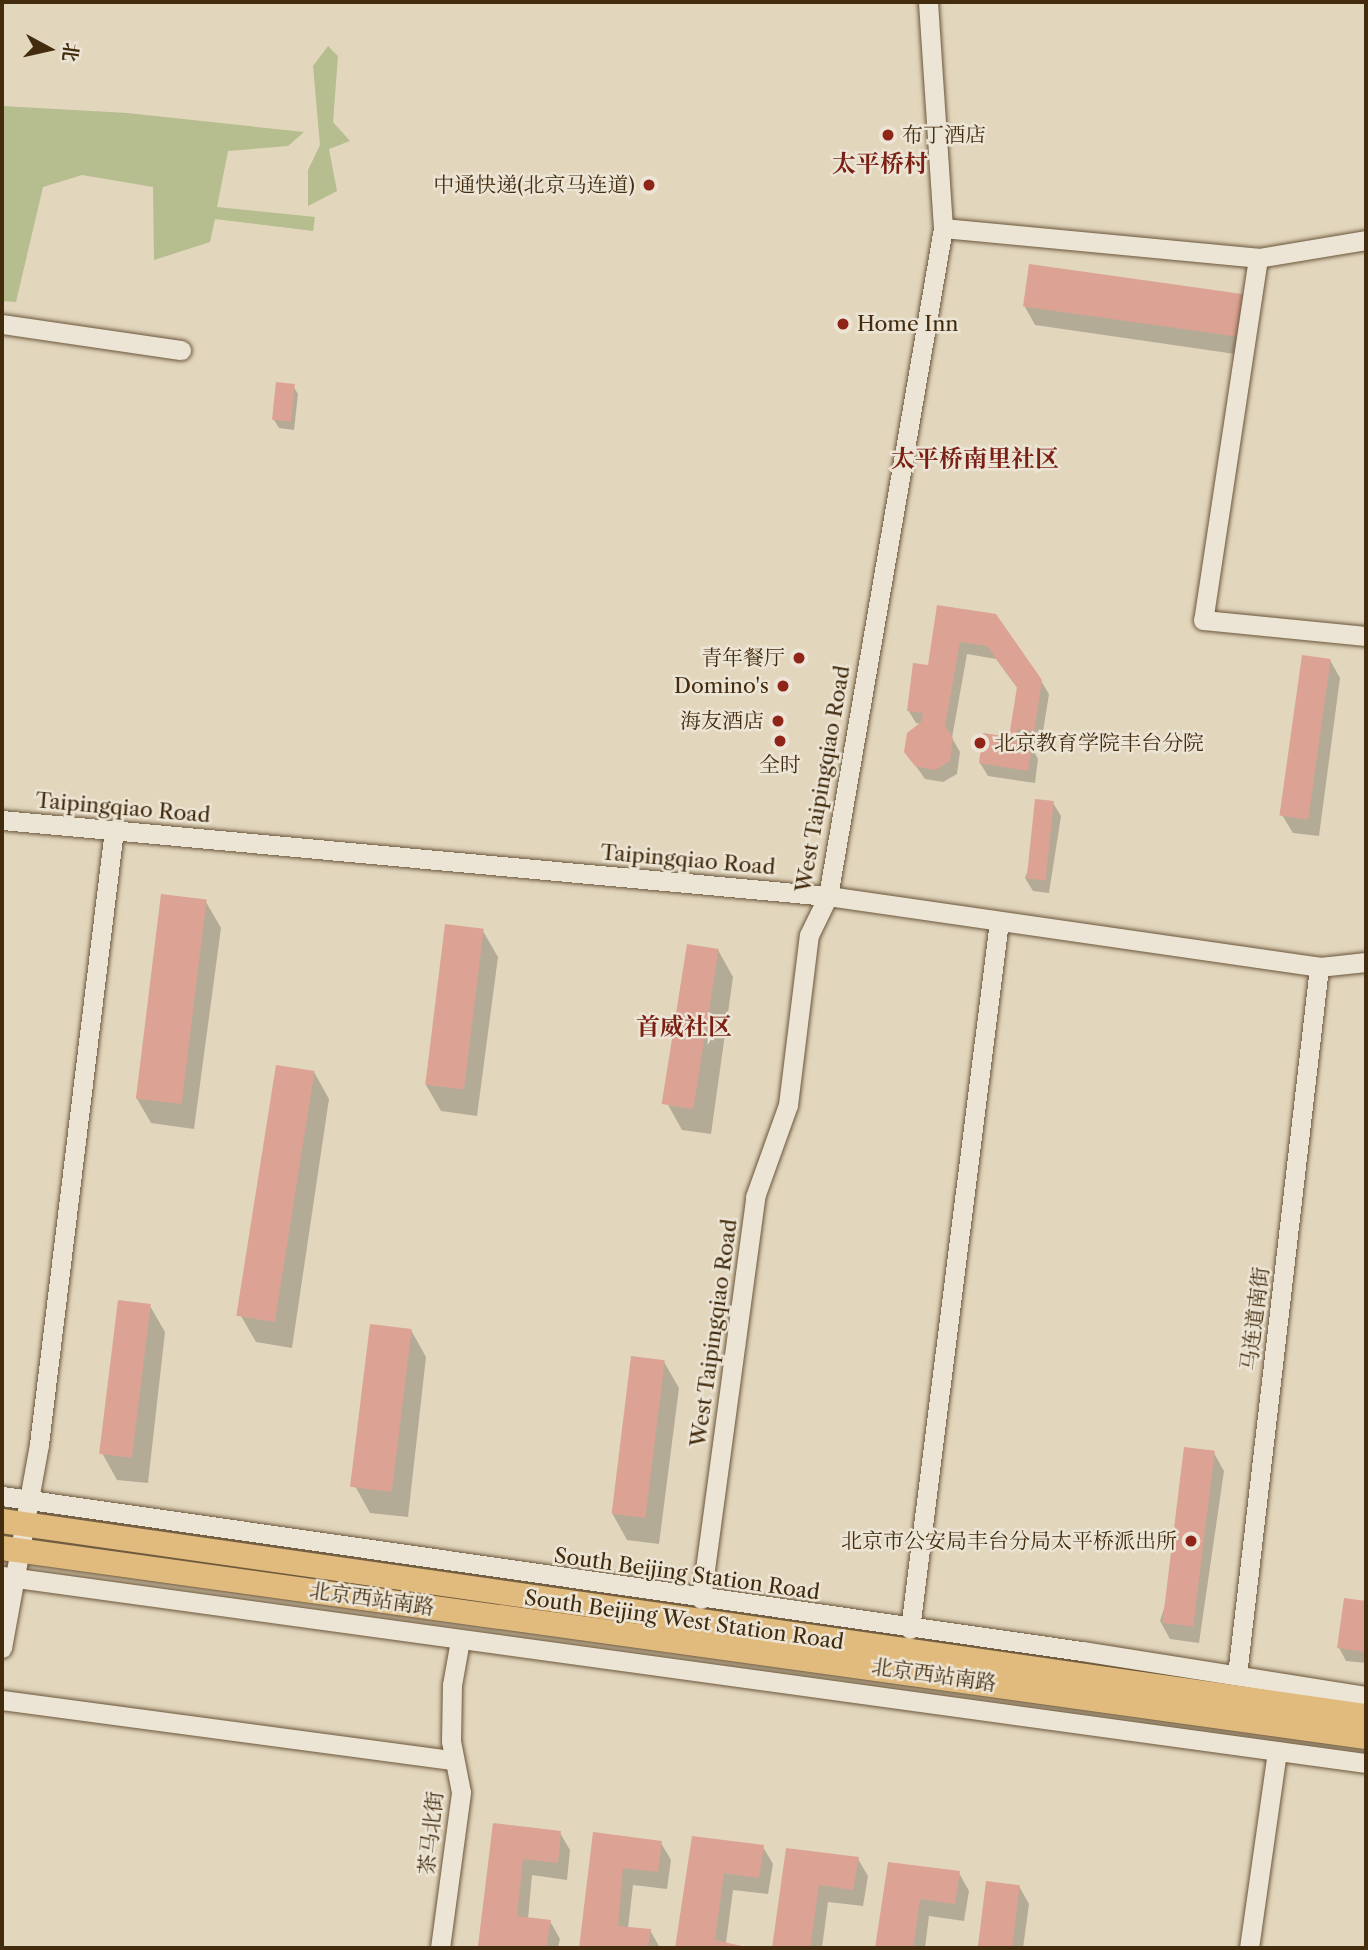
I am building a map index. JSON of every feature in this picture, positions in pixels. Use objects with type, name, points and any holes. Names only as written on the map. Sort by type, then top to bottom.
[{"type":"main road","name":"South Beijing West Station Road","points":[[19,1515],[1366,1716]]},
{"type":"main road","name":"北京西站南路","points":[[11,1549],[1366,1737]]},
{"type":"street","name":"West Taipingqiao Road","points":[[701,1599],[755,1197],[788,1105],[809,935],[828,896],[943,228],[928,2]]},
{"type":"street","points":[[943,228],[1258,258],[1366,240]]},
{"type":"street","points":[[1258,258],[1203,620],[1366,636]]},
{"type":"street","points":[[2,324],[181,350]]},
{"type":"street","name":"Taipingqiao Road","points":[[2,820],[828,896],[1319,968],[1366,962]]},
{"type":"street","points":[[2,1648],[11,1549],[19,1515],[114,830]]},
{"type":"street","points":[[910,1629],[999,922]]},
{"type":"street","name":"马连道南街","points":[[1237,1675],[1319,968]]},
{"type":"street","name":"South Beijing Station Road","points":[[2,1496],[19,1515],[701,1599],[1237,1675],[1366,1696]]},
{"type":"street","points":[[8,1577],[1366,1763]]},
{"type":"street","name":"茶马北街","points":[[440,1948],[461,1792],[454,1760],[452,1685],[460,1640]]},
{"type":"street","points":[[2,1700],[454,1760]]},
{"type":"street","points":[[1249,1948],[1277,1751]]},
{"type":"green space","points":[[328,46],[338,56],[333,122],[350,141],[329,149],[337,191],[308,206],[308,170],[320,145],[313,66]]},
{"type":"green space","points":[[2,106],[127,113],[304,132],[288,146],[228,151],[217,207],[315,217],[313,231],[215,219],[210,242],[154,260],[153,187],[82,175],[43,187],[16,302],[2,301]]},
{"type":"building","points":[[1029,264],[1246,294],[1240,337],[1023,307]]},
{"type":"building","points":[[276,382],[295,384],[291,422],[272,420]]},
{"type":"building","points":[[937,605],[996,614],[1042,680],[1034,732],[1018,729],[1016,742],[1032,744],[1028,771],[979,763],[983,733],[1009,737],[1017,687],[987,646],[960,642],[945,726],[953,738],[950,761],[935,770],[915,766],[904,752],[907,733],[921,722],[923,713],[907,711],[913,663],[928,665]]},
{"type":"building","points":[[1302,655],[1331,659],[1308,819],[1279,815]]},
{"type":"building","points":[[1035,799],[1054,801],[1046,881],[1027,879]]},
{"type":"building","points":[[161,894],[207,900],[182,1104],[136,1098]]},
{"type":"building","points":[[445,924],[484,929],[464,1090],[425,1085]]},
{"type":"building","points":[[687,944],[719,949],[693,1109],[662,1104]]},
{"type":"building","points":[[276,1065],[315,1071],[275,1322],[236,1316]]},
{"type":"building","points":[[118,1300],[151,1304],[132,1458],[99,1454]]},
{"type":"building","points":[[370,1324],[412,1329],[392,1492],[350,1487]]},
{"type":"building","points":[[631,1356],[665,1360],[645,1518],[612,1514]]},
{"type":"building","points":[[1184,1447],[1215,1451],[1193,1626],[1162,1623]]},
{"type":"building","points":[[1344,1598],[1366,1601],[1366,1652],[1337,1648]]},
{"type":"building","points":[[493,1823],[561,1831],[558,1863],[523,1859],[517,1916],[551,1920],[546,1948],[478,1946]]},
{"type":"building","points":[[593,1832],[662,1841],[658,1872],[623,1868],[618,1926],[651,1929],[648,1948],[579,1948]]},
{"type":"building","points":[[692,1836],[764,1845],[759,1878],[724,1873],[715,1940],[750,1948],[675,1948]]},
{"type":"building","points":[[786,1848],[859,1857],[853,1890],[819,1885],[810,1948],[772,1948]]},
{"type":"building","points":[[888,1862],[960,1871],[955,1904],[920,1899],[913,1948],[875,1948]]},
{"type":"building","points":[[986,1881],[1020,1885],[1012,1948],[978,1948]]},
{"type":"place","name":"布丁酒店","points":[[888,135]]},
{"type":"place","name":"中通快递(北京马连道)","points":[[649,185]]},
{"type":"place","name":"Home Inn","points":[[843,324]]},
{"type":"place","name":"青年餐厅","points":[[799,658]]},
{"type":"place","name":"Domino's","points":[[783,686]]},
{"type":"place","name":"海友酒店","points":[[778,721]]},
{"type":"place","name":"全时","points":[[780,741]]},
{"type":"place","name":"北京教育学院丰台分院","points":[[980,743]]},
{"type":"place","name":"北京市公安局丰台分局太平桥派出所","points":[[1191,1541]]},
{"type":"district","name":"太平桥村","points":[[880,164]]},
{"type":"district","name":"太平桥南里社区","points":[[975,459]]},
{"type":"district","name":"首威社区","points":[[684,1027]]}]
